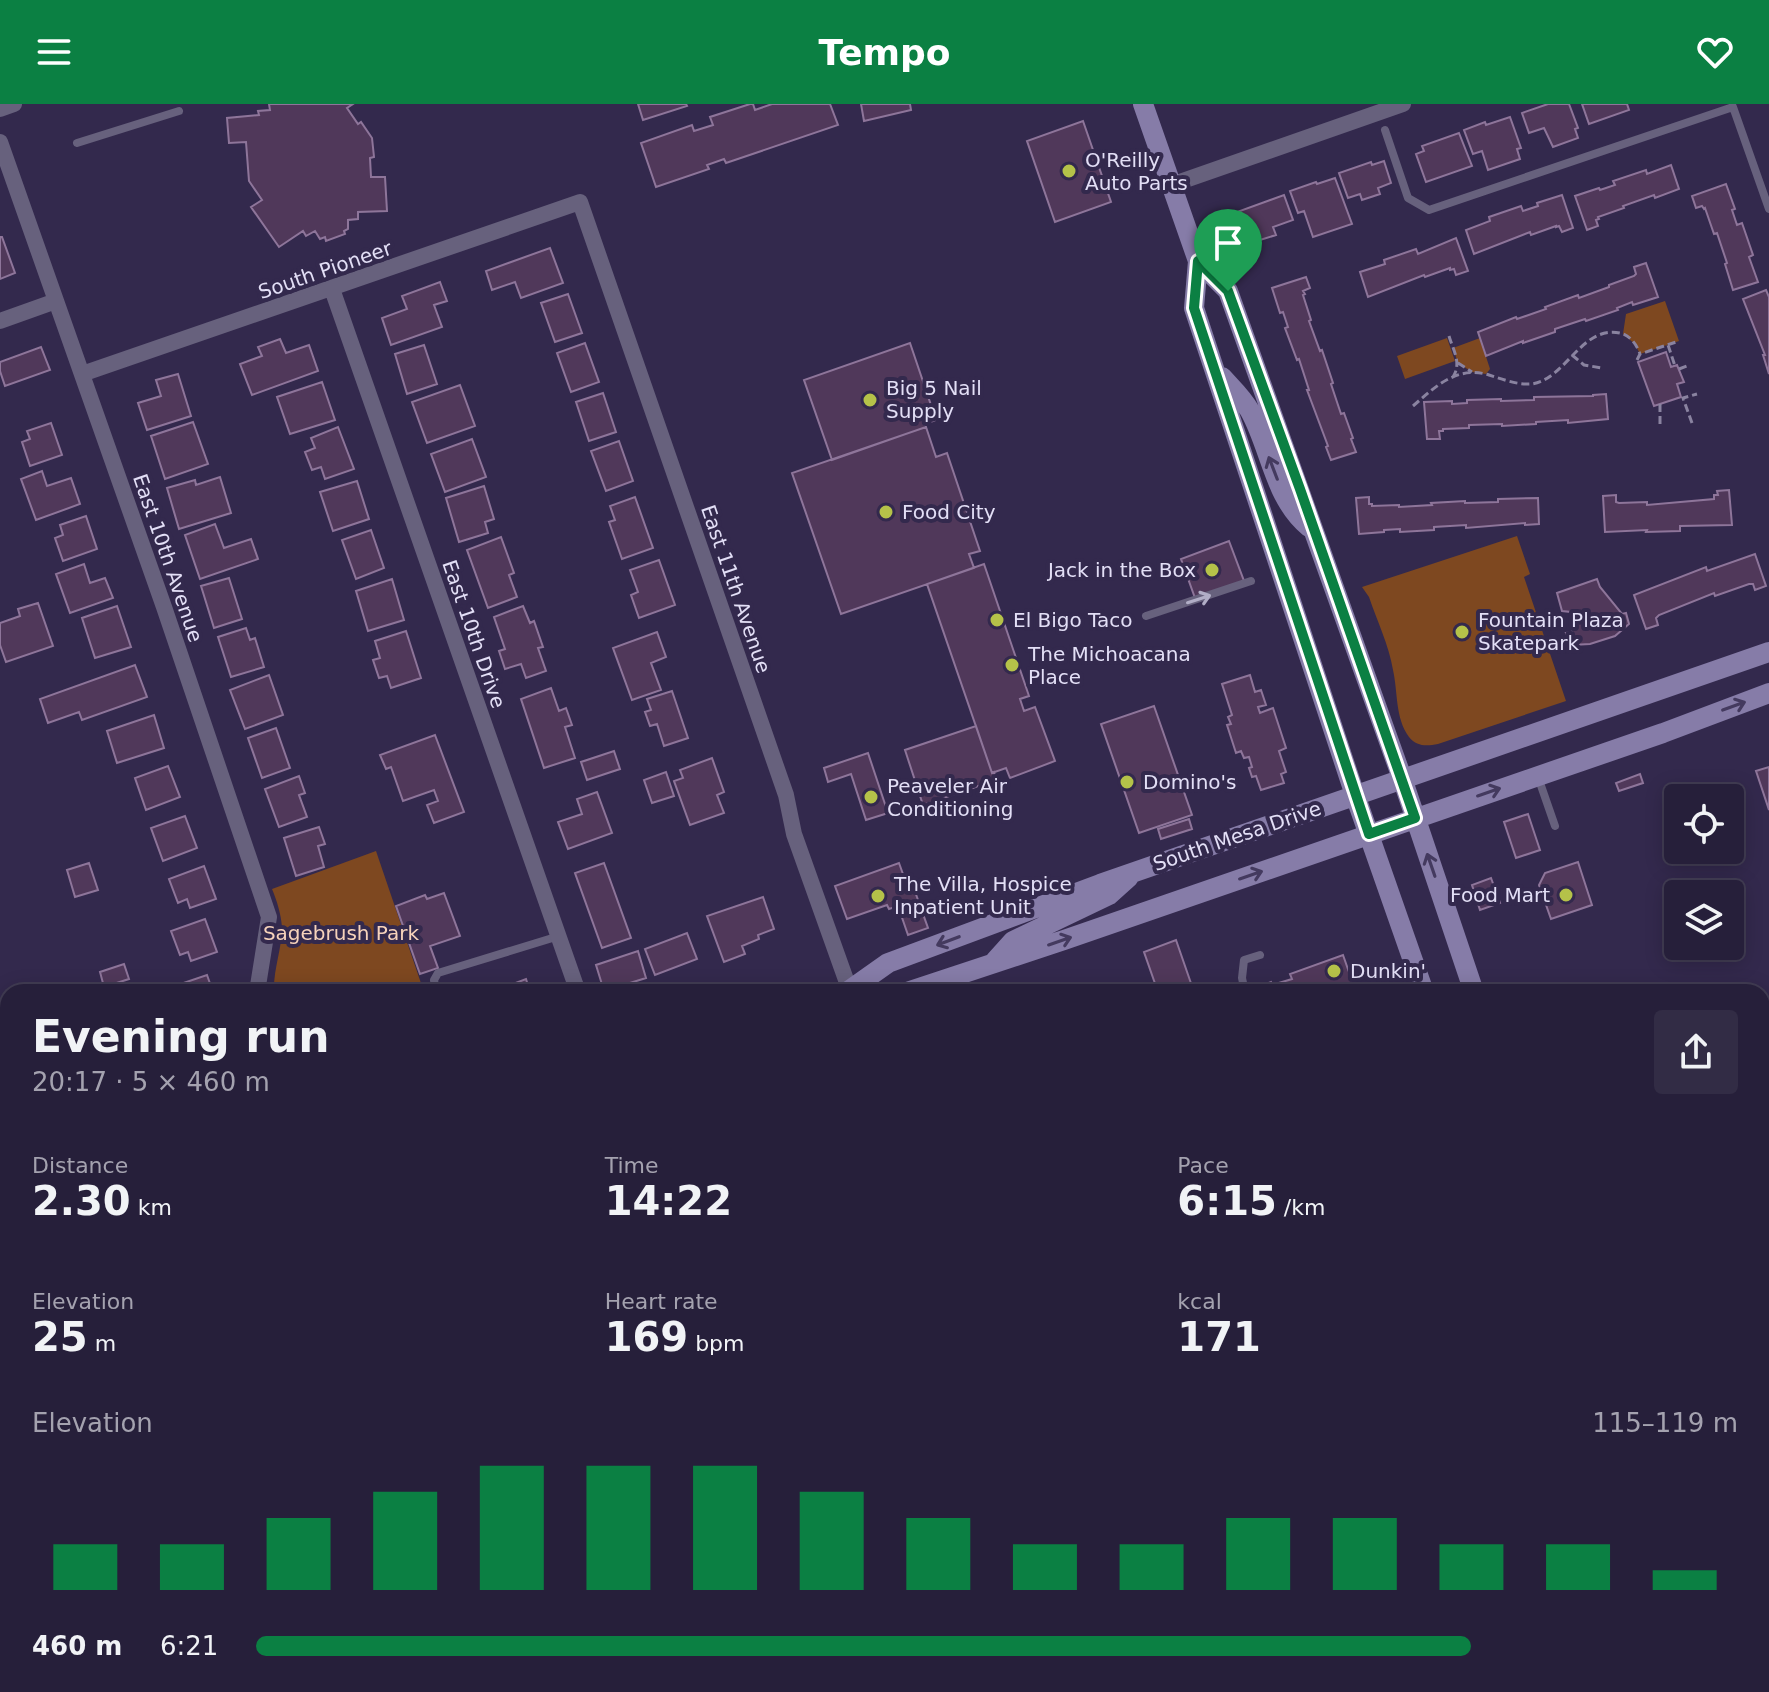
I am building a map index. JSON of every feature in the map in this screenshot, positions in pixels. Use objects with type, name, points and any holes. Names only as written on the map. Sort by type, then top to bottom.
[{"type":"main road","points":[[1143,104],[1198,261],[1194,308],[1355,795],[1421,984]]},
{"type":"main road","points":[[1198,261],[1228,291],[1402,778],[1471,984]]},
{"type":"main road","points":[[1215,370],[1250,410],[1284,494],[1296,516],[1315,532]]},
{"type":"main road","name":"South Mesa Drive","points":[[859,984],[888,963],[1136,871],[1769,652]]},
{"type":"main road","name":"South Mesa Drive","points":[[931,984],[1663,733],[1769,693]]},
{"type":"main road","points":[[992,964],[1013,941],[1109,895],[1136,871]]},
{"type":"street","points":[[0,109],[14,104]]},
{"type":"street","points":[[1171,185],[1403,104]]},
{"type":"street","name":"East 10th Avenue","points":[[0,142],[164,607],[269,917],[258,984]]},
{"type":"street","name":"South Pioneer","points":[[82,374],[580,202]]},
{"type":"street","name":"East 11th Avenue","points":[[580,202],[786,795],[794,834],[845,984]]},
{"type":"street","name":"East 10th Drive","points":[[332,289],[575,984]]},
{"type":"street","points":[[0,321],[56,301]]},
{"type":"lane","points":[[1385,130],[1408,198],[1429,210],[1733,107],[1769,209]]},
{"type":"lane","points":[[77,143],[179,111]]},
{"type":"lane","points":[[1146,616],[1251,581]]},
{"type":"lane","points":[[1537,776],[1555,826]]},
{"type":"lane","points":[[433,984],[438,973],[559,936]]},
{"type":"lane","points":[[1243,984],[1244,960],[1260,955]]},
{"type":"path","points":[[1413,406],[1432,389],[1453,377],[1472,372],[1532,384],[1556,372],[1572,355],[1599,335],[1613,332],[1623,334],[1640,354]]},
{"type":"path","points":[[1449,336],[1458,363],[1453,377]]},
{"type":"path","points":[[1637,360],[1640,354],[1679,341]]},
{"type":"path","points":[[1668,345],[1677,368],[1687,366]]},
{"type":"path","points":[[1572,355],[1584,365],[1602,368]]},
{"type":"path","points":[[1458,363],[1472,372]]},
{"type":"path","points":[[1692,423],[1683,398],[1697,394]]},
{"type":"path","points":[[1660,404],[1660,424]]},
{"type":"green space","points":[[1665,301],[1679,341],[1640,354],[1635,344],[1623,334],[1626,314]]},
{"type":"green space","points":[[1447,338],[1455,361],[1405,379],[1397,356]]},
{"type":"green space","points":[[1480,338],[1490,369],[1486,374],[1472,372],[1458,363],[1453,348]]},
{"type":"green space","name":"Fountain Plaza Skatepark","points":[[1517,536],[1530,574],[1524,577],[1566,701],[1438,744],[1415,743],[1401,722],[1389,651],[1369,597],[1362,587]]},
{"type":"green space","name":"Sagebrush Park","points":[[376,851],[421,984],[274,984],[282,927],[272,889]]},
{"type":"building","points":[[269,104],[353,104],[347,108],[372,138],[374,157],[370,158],[371,177],[385,177],[387,211],[358,212],[358,219],[348,220],[345,234],[326,241],[325,237],[320,239],[315,231],[306,236],[303,231],[279,247],[251,207],[262,200],[249,181],[246,142],[229,143],[227,118],[259,115],[258,111],[270,110]]},
{"type":"building","points":[[638,104],[686,104],[687,106],[643,120]]},
{"type":"building","points":[[750,104],[755,110],[772,104],[830,104],[838,125],[726,163],[724,159],[707,165],[709,169],[656,187],[641,143],[692,125],[694,131],[713,125],[710,117]]},
{"type":"building","points":[[861,104],[910,104],[911,110],[864,121]]},
{"type":"building","points":[[1548,104],[1569,104],[1578,128],[1575,129],[1578,138],[1553,147],[1544,128],[1529,133],[1522,113]]},
{"type":"building","points":[[1582,104],[1627,104],[1629,110],[1589,124]]},
{"type":"building","points":[[1510,117],[1521,148],[1517,149],[1520,159],[1488,170],[1482,151],[1473,154],[1464,130]]},
{"type":"building","name":"O'Reilly Auto Parts","points":[[1083,121],[1111,202],[1055,222],[1027,141]]},
{"type":"building","points":[[1459,133],[1472,166],[1426,182],[1416,154],[1424,151],[1422,146]]},
{"type":"building","points":[[1384,161],[1391,183],[1378,188],[1380,194],[1362,200],[1360,194],[1348,198],[1339,173]]},
{"type":"building","points":[[1671,165],[1679,189],[1655,198],[1654,195],[1598,217],[1598,226],[1587,230],[1575,196],[1615,185],[1613,181],[1646,170],[1647,174]]},
{"type":"building","points":[[1335,178],[1352,224],[1313,237],[1304,211],[1298,213],[1290,191]]},
{"type":"building","points":[[1726,184],[1737,225],[1742,223],[1753,255],[1749,257],[1758,282],[1733,290],[1717,233],[1714,234],[1705,208],[1696,208],[1692,196]]},
{"type":"building","points":[[1284,195],[1293,220],[1273,227],[1276,235],[1260,240],[1257,233],[1246,236],[1237,212]]},
{"type":"building","points":[[1562,195],[1573,228],[1562,232],[1556,226],[1531,235],[1530,232],[1474,254],[1466,230],[1490,221],[1489,217],[1521,206],[1523,211]]},
{"type":"building","points":[[0,237],[15,273],[0,279]]},
{"type":"building","points":[[1456,238],[1468,271],[1456,275],[1450,268],[1368,297],[1360,272],[1385,264],[1384,260],[1416,249],[1418,254]]},
{"type":"building","points":[[550,248],[563,283],[521,298],[515,282],[492,290],[486,271]]},
{"type":"building","points":[[1646,263],[1658,297],[1633,305],[1632,302],[1618,310],[1555,329],[1555,332],[1486,356],[1478,332],[1578,295],[1579,298],[1609,287],[1634,276],[1634,267]]},
{"type":"building","points":[[1306,277],[1310,288],[1303,291],[1303,295],[1309,321],[1322,350],[1356,452],[1331,460],[1299,359],[1285,328],[1288,327],[1283,312],[1280,313],[1272,288]]},
{"type":"building","points":[[440,282],[447,301],[434,305],[442,327],[391,345],[382,318],[407,309],[402,296]]},
{"type":"building","points":[[1766,290],[1769,297],[1769,374],[1765,355],[1743,299]]},
{"type":"building","points":[[568,294],[582,333],[555,342],[541,303]]},
{"type":"building","points":[[280,339],[286,353],[309,345],[318,371],[252,395],[240,364],[262,356],[258,347]]},
{"type":"building","points":[[585,343],[599,382],[571,392],[557,353]]},
{"type":"building","name":"Big 5 Nail Supply","points":[[910,343],[936,420],[925,424],[926,427],[832,460],[804,380]]},
{"type":"building","points":[[424,345],[437,384],[407,394],[395,354]]},
{"type":"building","points":[[41,347],[50,370],[5,386],[0,362]]},
{"type":"building","points":[[1666,352],[1671,367],[1677,365],[1684,382],[1677,384],[1681,397],[1654,406],[1638,362]]},
{"type":"building","points":[[178,374],[191,416],[147,430],[138,403],[161,396],[156,380]]},
{"type":"building","points":[[322,382],[335,420],[290,434],[277,397]]},
{"type":"building","points":[[460,385],[475,426],[427,443],[412,402]]},
{"type":"building","points":[[603,393],[616,432],[589,441],[576,402]]},
{"type":"building","points":[[1606,394],[1608,419],[1502,426],[1469,425],[1469,428],[1443,429],[1439,431],[1440,439],[1427,439],[1424,402],[1452,401],[1452,404],[1467,403],[1467,400],[1534,400],[1534,397]]},
{"type":"building","points":[[193,422],[208,464],[165,479],[151,436]]},
{"type":"building","points":[[51,423],[62,455],[30,466],[22,442],[30,439],[27,431]]},
{"type":"building","points":[[338,427],[354,469],[325,479],[321,467],[312,470],[305,452],[315,448],[311,438]]},
{"type":"building","name":"Food City","points":[[926,427],[936,457],[947,453],[980,551],[969,554],[974,568],[841,614],[792,473]]},
{"type":"building","points":[[472,439],[486,477],[445,492],[431,454]]},
{"type":"building","points":[[619,441],[633,481],[606,491],[591,451]]},
{"type":"building","points":[[42,471],[47,486],[71,478],[80,504],[36,520],[21,479]]},
{"type":"building","points":[[220,477],[231,513],[179,529],[167,488],[195,480],[196,485]]},
{"type":"building","points":[[357,481],[369,519],[333,531],[320,492]]},
{"type":"building","points":[[484,486],[494,519],[485,522],[488,533],[459,542],[446,498]]},
{"type":"building","points":[[1729,490],[1732,525],[1680,526],[1680,531],[1605,532],[1603,496],[1616,495],[1616,502],[1619,503],[1647,502],[1647,505],[1714,499],[1717,491]]},
{"type":"building","points":[[635,497],[653,548],[622,559],[609,522],[615,520],[610,506]]},
{"type":"building","points":[[1369,497],[1372,506],[1399,507],[1538,498],[1539,524],[1466,528],[1466,525],[1359,534],[1356,498]]},
{"type":"building","points":[[86,516],[97,549],[63,561],[55,538],[63,535],[60,525]]},
{"type":"building","points":[[215,524],[224,548],[251,539],[258,559],[200,579],[185,535]]},
{"type":"building","points":[[371,530],[384,568],[356,579],[342,540]]},
{"type":"building","points":[[501,537],[514,573],[509,575],[517,597],[488,608],[467,550]]},
{"type":"building","name":"Jack in the Box","points":[[1229,541],[1244,581],[1195,598],[1181,559]]},
{"type":"building","points":[[1755,554],[1766,586],[1755,590],[1753,584],[1749,584],[1715,596],[1714,593],[1659,615],[1656,618],[1658,625],[1646,629],[1634,595],[1706,567],[1707,571]]},
{"type":"building","points":[[659,560],[675,605],[639,618],[631,595],[638,592],[630,570]]},
{"type":"building","points":[[84,564],[90,583],[105,578],[113,598],[70,613],[56,574]]},
{"type":"building","points":[[984,564],[1029,696],[1020,699],[1024,711],[1035,707],[1055,761],[1010,778],[1006,768],[992,773],[927,584]]},
{"type":"building","points":[[229,578],[242,619],[214,628],[201,586]]},
{"type":"building","points":[[392,579],[404,620],[368,631],[356,591]]},
{"type":"building","points":[[1597,579],[1622,614],[1626,613],[1629,624],[1615,636],[1590,644],[1572,645],[1566,633],[1572,632],[1571,612],[1562,611],[1557,593]]},
{"type":"building","points":[[38,603],[53,646],[6,662],[0,645],[0,623],[20,616],[18,609]]},
{"type":"building","points":[[117,606],[131,647],[95,658],[82,618]]},
{"type":"building","points":[[523,606],[530,623],[534,621],[543,647],[538,648],[546,671],[526,678],[521,664],[505,669],[499,651],[505,649],[494,617]]},
{"type":"building","points":[[246,628],[250,640],[255,638],[264,667],[231,677],[218,637]]},
{"type":"building","points":[[406,631],[421,678],[391,688],[387,676],[379,678],[373,660],[380,658],[375,641]]},
{"type":"building","points":[[657,632],[666,657],[651,663],[661,690],[632,700],[613,648]]},
{"type":"building","points":[[135,665],[147,697],[82,720],[79,712],[48,723],[40,699]]},
{"type":"building","points":[[269,675],[283,715],[245,729],[230,690]]},
{"type":"building","points":[[1250,675],[1255,692],[1261,690],[1266,705],[1258,707],[1260,713],[1273,708],[1286,748],[1279,751],[1286,772],[1281,774],[1284,783],[1261,790],[1256,776],[1252,777],[1249,757],[1244,758],[1241,751],[1236,753],[1227,725],[1231,724],[1228,717],[1232,715],[1222,684]]},
{"type":"building","points":[[551,688],[559,711],[566,708],[572,725],[565,727],[575,758],[544,768],[521,699]]},
{"type":"building","points":[[672,691],[688,738],[664,746],[657,724],[650,726],[645,712],[651,710],[647,699]]},
{"type":"building","points":[[1154,706],[1192,815],[1139,833],[1101,724]]},
{"type":"building","points":[[154,715],[164,748],[117,763],[107,731]]},
{"type":"building","points":[[976,726],[996,780],[923,805],[905,750]]},
{"type":"building","points":[[276,728],[290,768],[262,778],[248,738]]},
{"type":"building","points":[[435,735],[464,812],[434,823],[427,805],[438,801],[434,790],[403,801],[391,767],[386,769],[380,755]]},
{"type":"building","points":[[614,751],[620,769],[587,780],[581,762]]},
{"type":"building","name":"Peaveler Air Conditioning","points":[[868,753],[888,813],[866,820],[851,774],[828,782],[824,768]]},
{"type":"building","points":[[712,758],[724,792],[717,795],[724,813],[690,825],[674,781],[683,778],[680,770]]},
{"type":"building","points":[[168,766],[180,797],[146,810],[135,778]]},
{"type":"building","points":[[1769,767],[1769,810],[1756,771]]},
{"type":"building","points":[[666,772],[674,796],[652,803],[644,780]]},
{"type":"building","points":[[1640,774],[1643,783],[1619,791],[1616,783]]},
{"type":"building","points":[[299,776],[305,793],[299,795],[307,817],[279,827],[265,789]]},
{"type":"building","points":[[597,792],[612,833],[568,849],[558,822],[582,814],[577,799]]},
{"type":"building","points":[[1528,814],[1540,850],[1516,858],[1504,822]]},
{"type":"building","points":[[185,816],[197,848],[163,861],[151,828]]},
{"type":"building","points":[[1189,819],[1192,829],[1161,839],[1158,829]]},
{"type":"building","points":[[319,827],[325,844],[318,846],[324,867],[296,876],[284,838]]},
{"type":"building","name":"Food Mart","points":[[1578,862],[1592,905],[1551,919],[1539,885],[1545,873]]},
{"type":"building","points":[[89,863],[98,890],[75,897],[67,870]]},
{"type":"building","points":[[604,863],[631,938],[602,948],[575,873]]},
{"type":"building","name":"The Villa, Hospice Inpatient Unit","points":[[899,863],[908,888],[913,886],[928,928],[908,935],[898,906],[889,909],[887,905],[847,919],[835,886]]},
{"type":"building","points":[[204,866],[216,899],[190,908],[187,899],[178,903],[169,879]]},
{"type":"building","points":[[1491,878],[1500,903],[1480,910],[1472,885]]},
{"type":"building","points":[[444,893],[460,936],[430,946],[438,968],[420,974],[396,906],[425,895],[427,899]]},
{"type":"building","points":[[763,897],[774,929],[742,946],[745,954],[724,962],[707,916]]},
{"type":"building","points":[[205,919],[217,952],[191,961],[188,952],[180,955],[171,931]]},
{"type":"building","points":[[687,933],[697,959],[655,975],[645,949]]},
{"type":"building","points":[[1176,940],[1191,984],[1155,984],[1144,952]]},
{"type":"building","points":[[638,951],[646,978],[627,984],[602,984],[596,965]]},
{"type":"building","points":[[1343,955],[1353,984],[1275,984],[1292,979],[1290,974]]},
{"type":"building","points":[[124,964],[129,979],[103,984],[100,972]]},
{"type":"building","points":[[207,975],[210,984],[181,984]]},
{"type":"place","name":"O'Reilly Auto Parts","points":[[1069,171]]},
{"type":"place","name":"Big 5 Nail Supply","points":[[870,400]]},
{"type":"place","name":"Food City","points":[[886,512]]},
{"type":"place","name":"Jack in the Box","points":[[1212,570]]},
{"type":"place","name":"El Bigo Taco","points":[[997,620]]},
{"type":"place","name":"Fountain Plaza Skatepark","points":[[1462,632]]},
{"type":"place","name":"The Michoacana Place","points":[[1012,665]]},
{"type":"place","name":"Domino's","points":[[1127,782]]},
{"type":"place","name":"Peaveler Air Conditioning","points":[[871,797]]},
{"type":"place","name":"Food Mart","points":[[1566,895]]},
{"type":"place","name":"The Villa, Hospice Inpatient Unit","points":[[878,896]]},
{"type":"place","name":"Dunkin'","points":[[1334,971]]},
{"type":"route","points":[[1198,261],[1228,291],[1415,818],[1369,834],[1194,308],[1198,261]]}]
